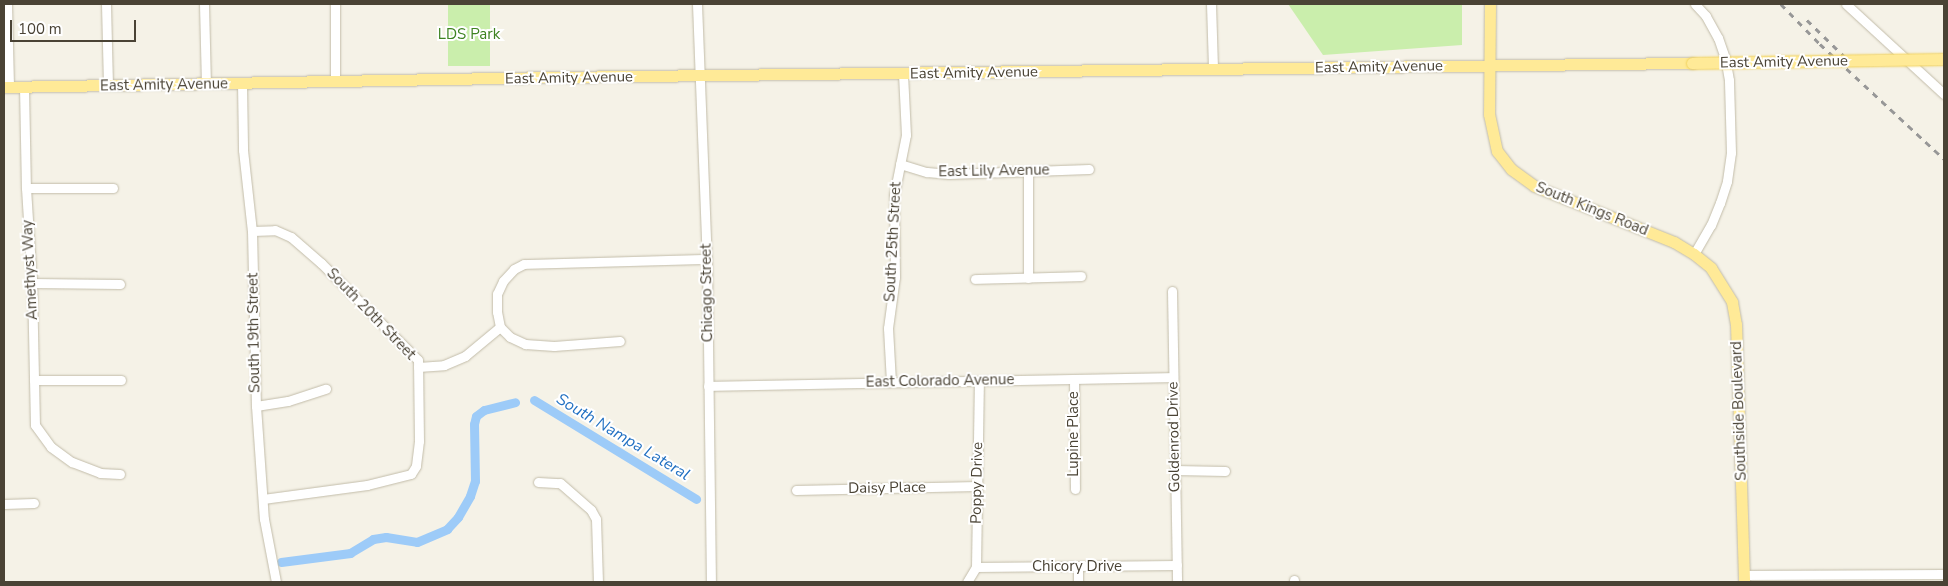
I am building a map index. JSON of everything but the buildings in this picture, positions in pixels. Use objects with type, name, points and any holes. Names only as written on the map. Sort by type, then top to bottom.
[{"type":"main road","name":"South Kings Road","points":[[1490,4],[1489,114],[1497,151],[1511,169],[1534,186],[1674,242],[1694,254]]},
{"type":"main road","name":"East Amity Avenue","points":[[7,87],[1212,68],[1944,59]]},
{"type":"main road","name":"Southside Boulevard","points":[[1694,254],[1711,268],[1724,286],[1732,302],[1736,324],[1744,579]]},
{"type":"street","points":[[7,4],[7,87]]},
{"type":"street","points":[[106,4],[108,86]]},
{"type":"street","points":[[204,4],[206,84]]},
{"type":"street","points":[[335,4],[336,81]]},
{"type":"street","name":"Chicago Street","points":[[697,4],[707,259],[711,582]]},
{"type":"street","points":[[1211,4],[1212,68]]},
{"type":"street","points":[[1694,254],[1720,203],[1727,181],[1731,153],[1729,80],[1725,58],[1706,16],[1695,4]]},
{"type":"street","points":[[1846,4],[1944,94]]},
{"type":"street","name":"South 25th Street","points":[[890,382],[888,328],[895,277],[895,179],[906,135],[903,74]]},
{"type":"street","name":"South 19th Street","points":[[242,83],[243,150],[252,231],[256,406],[264,519],[276,582]]},
{"type":"street","name":"Amethyst Way","points":[[24,87],[26,188],[32,283],[35,425],[51,447],[72,462],[100,473],[120,474]]},
{"type":"street","name":"East Lily Avenue","points":[[900,164],[927,172],[949,174],[1090,169]]},
{"type":"street","points":[[1028,171],[1028,278]]},
{"type":"street","points":[[26,188],[113,188]]},
{"type":"street","name":"South 20th Street","points":[[252,231],[275,230],[291,237],[418,360],[419,441],[416,466],[411,474],[367,485],[263,499]]},
{"type":"street","points":[[620,341],[554,346],[525,344],[510,337],[500,327],[497,312],[497,294],[503,281],[514,269],[524,264],[707,259]]},
{"type":"street","points":[[975,279],[1081,276]]},
{"type":"street","points":[[32,283],[120,284]]},
{"type":"street","name":"Goldenrod Drive","points":[[1172,291],[1177,582]]},
{"type":"street","points":[[418,368],[444,366],[465,356],[500,327]]},
{"type":"street","name":"East Colorado Avenue","points":[[708,386],[1173,377]]},
{"type":"street","name":"Lupine Place","points":[[1074,379],[1075,489]]},
{"type":"street","points":[[34,380],[121,380]]},
{"type":"street","name":"Poppy Drive","points":[[968,582],[976,567],[979,381]]},
{"type":"street","points":[[256,406],[288,401],[326,389]]},
{"type":"street","points":[[1175,470],[1225,471]]},
{"type":"street","points":[[538,482],[560,483],[590,510],[596,519],[598,582]]},
{"type":"street","name":"Daisy Place","points":[[796,490],[977,486]]},
{"type":"street","points":[[4,504],[34,503]]},
{"type":"street","name":"Chicory Drive","points":[[976,567],[1078,568],[1177,566]]},
{"type":"street","points":[[1078,568],[1078,582]]},
{"type":"street","points":[[1744,579],[1944,574]]},
{"type":"green space","name":"LDS Park","points":[[448,4],[490,4],[490,66],[448,66]]},
{"type":"green space","points":[[1288,4],[1462,4],[1462,45],[1323,55]]},
{"type":"waterway","name":"South Nampa Lateral","points":[[534,400],[696,499]]},
{"type":"waterway","name":"South Nampa Lateral","points":[[281,562],[350,553],[373,539],[386,537],[417,542],[447,529],[458,517],[470,496],[475,481],[474,424],[476,416],[484,410],[515,402]]},
{"type":"railway","points":[[1781,4],[1820,44],[1944,159]]},
{"type":"railway","points":[[1807,20],[1845,57]]}]
